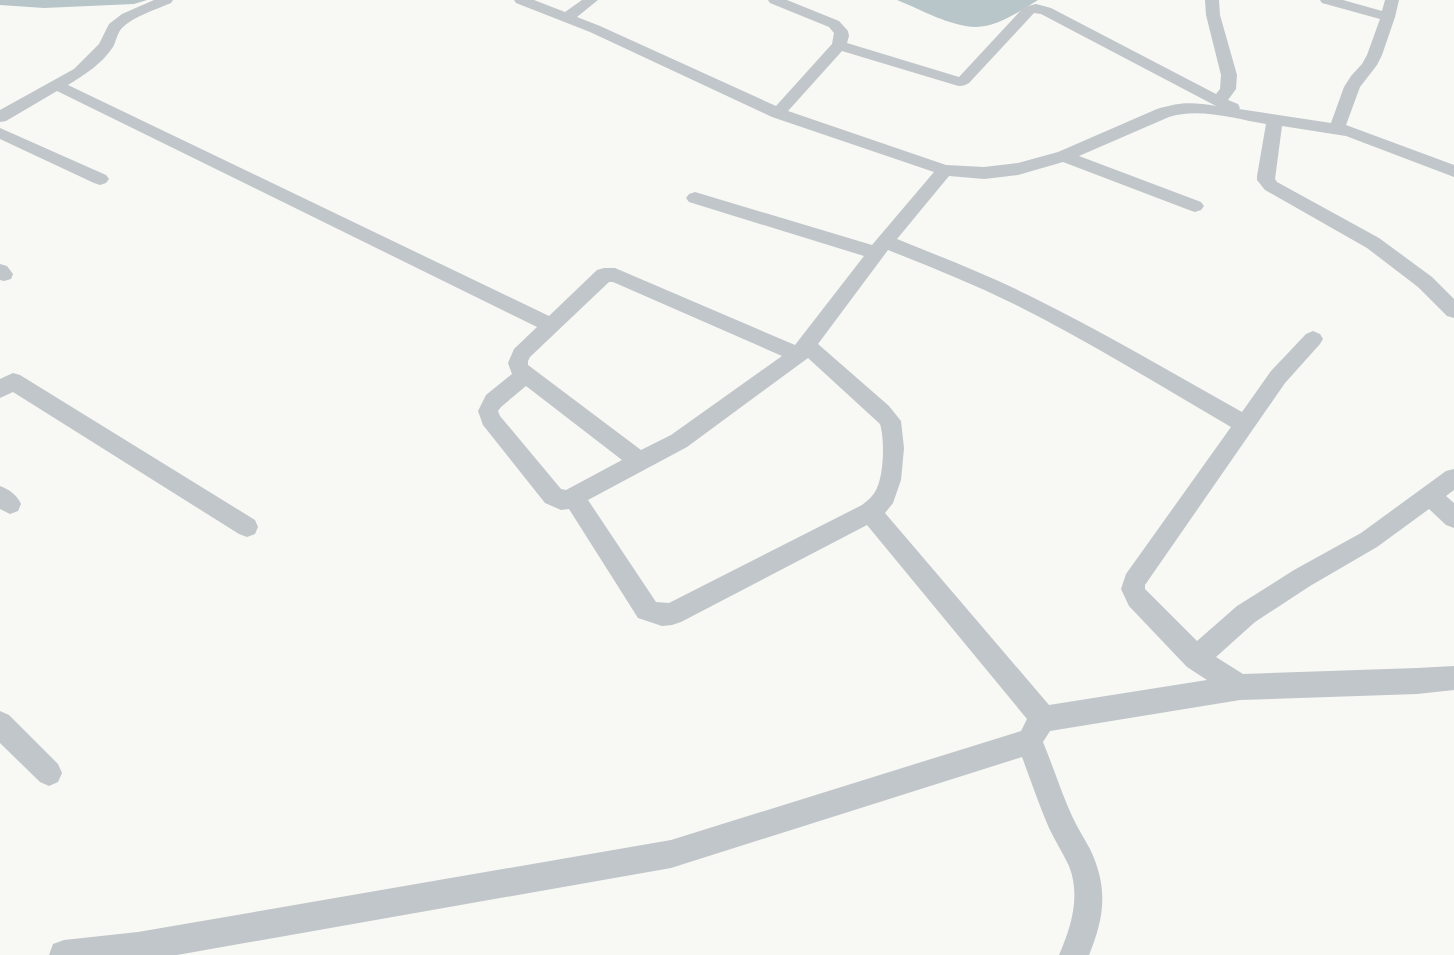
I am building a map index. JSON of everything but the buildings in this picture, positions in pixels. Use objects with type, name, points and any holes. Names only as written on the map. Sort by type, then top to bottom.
[{"type":"street","points":[[0,117],[80,72],[106,46],[114,28],[127,17],[166,0]]},
{"type":"street","points":[[521,0],[595,29],[778,113],[946,170],[984,173],[1018,170],[1064,156],[1179,108],[1197,108],[1275,121],[1337,128],[1349,131],[1454,171]]},
{"type":"street","points":[[567,18],[591,0]]},
{"type":"street","points":[[775,0],[834,24],[840,29],[842,36],[839,45],[778,113]]},
{"type":"street","points":[[1212,0],[1212,15],[1230,75],[1228,89],[1219,101]]},
{"type":"street","points":[[1326,0],[1388,17]]},
{"type":"street","points":[[1337,128],[1350,92],[1372,60],[1388,17],[1392,0]]},
{"type":"street","points":[[839,45],[960,82],[964,80],[1029,10],[1036,8],[1046,11],[1249,117]]},
{"type":"street","points":[[56,85],[550,325]]},
{"type":"street","points":[[1275,121],[1266,176],[1266,180],[1271,186],[1373,243],[1425,282],[1454,311]]},
{"type":"street","points":[[0,133],[100,179]]},
{"type":"street","points":[[1064,156],[1195,206]]},
{"type":"street","points":[[526,374],[493,401],[488,410],[490,419],[553,496],[561,500],[574,497],[679,442],[802,350],[880,247],[946,170]]},
{"type":"street","points":[[696,198],[880,247],[988,284],[1043,311],[1116,350],[1244,424]]},
{"type":"street","points":[[574,497],[647,610],[653,614],[662,616],[672,614],[870,512],[879,504],[886,494],[890,478],[894,434],[890,421],[882,412],[802,350],[610,274],[604,275],[597,280],[518,357],[517,364],[520,370],[640,462]]},
{"type":"street","points":[[1240,687],[1196,658],[1138,598],[1133,589],[1134,582],[1278,377],[1313,339]]},
{"type":"street","points":[[4,381],[247,527]]},
{"type":"street","points":[[1196,658],[1246,614],[1302,578],[1369,540],[1454,478]]},
{"type":"street","points":[[1430,496],[1454,518]]},
{"type":"street","points":[[870,512],[1037,730],[1064,829],[1083,865],[1089,886],[1090,905],[1074,955]]},
{"type":"street","points":[[64,955],[141,951],[671,854],[1037,730],[1240,687],[1417,681],[1454,678]]},
{"type":"street","points":[[0,724],[49,773]]},
{"type":"shaded area","points":[[0,0],[147,0],[134,4],[44,8],[0,5]]},
{"type":"shaded area","points":[[897,0],[1038,0],[1001,21],[976,27],[946,21]]}]
